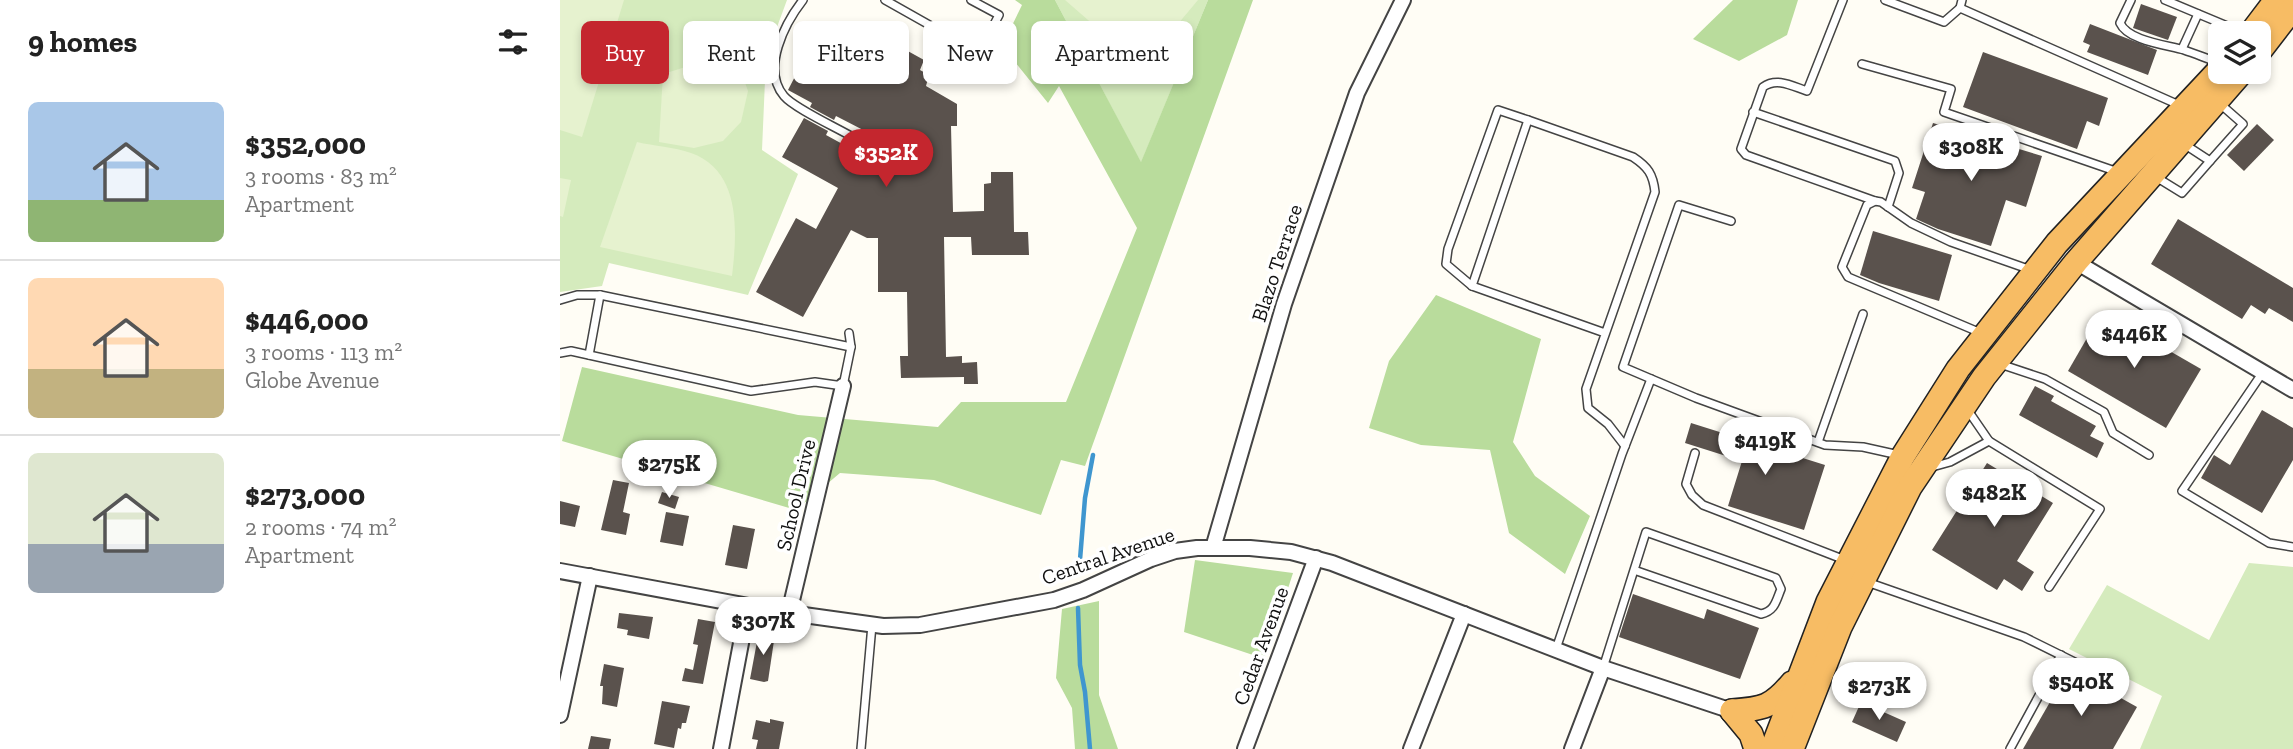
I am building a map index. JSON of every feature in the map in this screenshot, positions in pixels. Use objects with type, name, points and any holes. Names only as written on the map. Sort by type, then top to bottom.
[{"type":"highway","points":[[2260,21],[2276,0]]},
{"type":"highway","points":[[2271,36],[2293,8]]},
{"type":"highway","points":[[1772,749],[1828,602],[1849,562],[1912,463],[1958,369],[2057,243],[2208,80]]},
{"type":"highway","points":[[1792,749],[1840,627],[1910,487],[1912,463],[1965,406],[1996,362],[2076,262],[2232,84]]},
{"type":"highway","points":[[1732,711],[1757,709],[1773,703],[1800,674]]},
{"type":"highway","points":[[1732,711],[1751,734],[1756,749]]},
{"type":"street","name":"Blazo Terrace","points":[[1213,548],[1284,304],[1352,106],[1403,0]]},
{"type":"street","points":[[2076,262],[2293,390]]},
{"type":"street","name":"School Drive","points":[[789,613],[843,386]]},
{"type":"street","name":"Central Avenue","points":[[560,571],[789,613],[872,625],[920,625],[1054,600],[1175,551],[1250,548],[1291,552],[1332,563],[1603,668],[1732,711]]},
{"type":"street","name":"Cedar Avenue","points":[[1245,749],[1316,558]]},
{"type":"street","points":[[560,715],[590,576]]},
{"type":"street","points":[[721,749],[748,606]]},
{"type":"street","points":[[1411,749],[1464,614]]},
{"type":"street","points":[[1572,749],[1603,668]]},
{"type":"lane","points":[[803,0],[778,47],[775,68],[779,87],[791,102],[856,139]]},
{"type":"lane","points":[[885,0],[979,53],[999,15],[971,0]]},
{"type":"lane","points":[[1843,0],[1807,90],[1780,82],[1769,82],[1763,87],[1741,149],[1746,155],[1875,201],[1941,237],[2035,271]]},
{"type":"lane","points":[[1885,0],[1944,22],[1961,4],[2184,107]]},
{"type":"lane","points":[[2131,0],[2120,23],[2127,32],[2165,47],[2182,49],[2208,60]]},
{"type":"lane","points":[[2165,0],[2215,21]]},
{"type":"lane","points":[[2182,49],[2198,14]]},
{"type":"lane","points":[[1862,64],[1951,89],[1944,112],[2122,173]]},
{"type":"lane","points":[[2152,174],[2182,193],[2243,124],[2217,101]]},
{"type":"lane","points":[[1605,333],[1472,286],[1446,264],[1448,249],[1498,110],[1633,158],[1646,166],[1653,177],[1655,192],[1586,389],[1588,408],[1608,424],[1625,446]]},
{"type":"lane","points":[[1753,112],[1895,161],[1899,173],[1888,207]]},
{"type":"lane","points":[[1472,286],[1528,120]]},
{"type":"lane","points":[[2181,142],[2210,161]]},
{"type":"lane","points":[[1875,201],[1867,205],[1842,267],[1848,277],[1985,335]]},
{"type":"lane","points":[[1731,221],[1679,205],[1623,367],[1696,398],[1825,445],[1863,447],[1912,463],[1950,462],[1989,441]]},
{"type":"lane","points":[[560,300],[589,294],[600,295],[851,347]]},
{"type":"lane","points":[[589,355],[600,295]]},
{"type":"lane","points":[[1818,442],[1863,314]]},
{"type":"lane","points":[[560,352],[571,351],[751,391],[815,382],[843,386],[851,347],[849,333]]},
{"type":"lane","points":[[1996,362],[2045,379],[2104,412],[2113,433],[2149,455]]},
{"type":"lane","points":[[2263,372],[2182,491],[2269,543],[2293,547]]},
{"type":"lane","points":[[1556,649],[1625,446],[1651,379]]},
{"type":"lane","points":[[1965,406],[1989,441],[2100,509],[2049,587]]},
{"type":"lane","points":[[1695,453],[1686,484],[1692,495],[1703,505],[1849,562]]},
{"type":"lane","points":[[1603,668],[1646,532],[1776,579],[1781,589],[1774,608],[1761,614],[1634,570]]},
{"type":"lane","points":[[1863,580],[2033,641],[2123,685]]},
{"type":"lane","points":[[861,749],[872,625]]},
{"type":"lane","points":[[2011,749],[2062,655]]},
{"type":"green space","points":[[560,0],[787,0],[779,22],[683,21],[683,84],[765,84],[762,150],[798,174],[748,295],[609,263],[602,286],[560,292]]},
{"type":"green space","points":[[560,0],[624,0],[618,21],[581,21],[581,84],[598,84],[582,137],[560,130]]},
{"type":"green space","points":[[1015,0],[1055,0],[1066,21],[1031,21],[1031,82],[1017,65],[1017,21],[1014,21],[1022,5]]},
{"type":"green space","points":[[1055,0],[1208,0],[1193,36],[1193,21],[1066,21]]},
{"type":"green space","points":[[1065,0],[1198,0],[1180,21],[1089,21]]},
{"type":"green space","points":[[1208,0],[1253,0],[1085,466],[1061,460],[1041,515],[934,480],[840,473],[796,510],[562,441],[582,367],[798,415],[938,427],[961,402],[1066,402],[1137,228],[1059,86],[1048,103],[1033,84],[1100,84],[1141,162],[1173,84],[1193,84],[1193,36]]},
{"type":"green space","points":[[1733,0],[1798,0],[1787,35],[1739,61],[1693,39]]},
{"type":"green space","points":[[683,68],[683,84],[745,84],[748,91],[741,122],[723,141],[694,148],[659,142],[662,84],[669,84],[669,72]]},
{"type":"green space","points":[[1099,84],[1173,84],[1141,163]]},
{"type":"green space","points":[[637,142],[691,153],[708,162],[720,174],[733,205],[735,241],[732,276],[600,247]]},
{"type":"green space","points":[[560,178],[571,180],[563,217],[560,216]]},
{"type":"green space","points":[[1436,295],[1541,339],[1513,442],[1535,476],[1590,516],[1565,574],[1509,533],[1490,450],[1421,445],[1369,428],[1389,361]]},
{"type":"green space","points":[[1195,560],[1293,573],[1265,659],[1184,632]]},
{"type":"green space","points":[[2249,563],[2293,567],[2293,749],[2140,749],[2162,696],[2069,649],[2107,585],[2209,640]]},
{"type":"green space","points":[[1099,601],[1099,695],[1118,749],[1075,749],[1072,708],[1056,678],[1062,609]]},
{"type":"building","points":[[2141,4],[2177,17],[2168,40],[2133,28]]},
{"type":"building","points":[[2090,24],[2157,50],[2148,75],[2087,52],[2090,45],[2083,42]]},
{"type":"building","points":[[909,52],[923,59],[920,70],[923,72],[923,84],[957,104],[957,126],[951,126],[953,212],[984,211],[984,184],[991,183],[991,172],[1013,172],[1014,232],[1028,232],[1029,255],[972,255],[971,237],[944,237],[946,357],[962,356],[962,363],[977,362],[978,384],[964,384],[964,377],[901,378],[900,356],[908,356],[907,292],[878,292],[878,238],[867,238],[851,230],[803,317],[756,292],[796,218],[816,229],[838,188],[782,157],[804,118],[828,131],[826,135],[857,152],[867,132],[836,116],[834,120],[810,107],[812,103],[788,90],[793,80],[793,84],[909,84]]},
{"type":"building","points":[[1983,52],[2108,98],[2099,126],[2087,121],[2077,149],[1963,107]]},
{"type":"building","points":[[1933,123],[2042,156],[2026,207],[2006,200],[1991,246],[1916,219],[1925,192],[1912,188]]},
{"type":"building","points":[[2257,124],[2274,140],[2244,171],[2227,155]]},
{"type":"building","points":[[2178,219],[2293,288],[2293,322],[2269,308],[2265,314],[2251,305],[2242,319],[2151,264]]},
{"type":"building","points":[[1873,231],[1952,255],[1939,301],[1860,275]]},
{"type":"building","points":[[2102,312],[2201,369],[2166,428],[2068,371]]},
{"type":"building","points":[[2035,386],[2054,396],[2051,401],[2096,426],[2090,436],[2104,443],[2097,458],[2019,415]]},
{"type":"building","points":[[2262,410],[2293,428],[2293,460],[2262,513],[2201,478],[2214,455],[2230,465]]},
{"type":"building","points":[[1691,423],[1825,465],[1804,530],[1728,506],[1742,461],[1685,443]]},
{"type":"building","points":[[1987,463],[2053,503],[2017,561],[2034,572],[2022,591],[2004,579],[1997,590],[1932,550]]},
{"type":"building","points":[[613,480],[629,483],[623,512],[630,514],[626,535],[601,530]]},
{"type":"building","points":[[662,492],[679,497],[675,509],[658,503]]},
{"type":"building","points":[[560,501],[580,506],[575,527],[560,524]]},
{"type":"building","points":[[666,512],[689,516],[683,546],[660,542]]},
{"type":"building","points":[[733,525],[755,529],[747,569],[725,565]]},
{"type":"building","points":[[1633,594],[1704,619],[1707,609],[1759,628],[1740,679],[1619,637]]},
{"type":"building","points":[[619,613],[653,617],[649,639],[627,635],[628,630],[617,628]]},
{"type":"building","points":[[698,619],[715,622],[703,684],[682,681],[685,668],[693,670],[698,645],[693,644]]},
{"type":"building","points":[[759,631],[775,634],[768,681],[764,682],[750,679]]},
{"type":"building","points":[[604,664],[624,668],[617,707],[602,704],[603,686],[600,686]]},
{"type":"building","points":[[2069,669],[2137,707],[2113,749],[2023,749]]},
{"type":"building","points":[[662,701],[690,706],[686,723],[682,723],[681,729],[678,728],[674,748],[654,744]]},
{"type":"building","points":[[1861,702],[1906,722],[1897,742],[1852,722]]},
{"type":"building","points":[[770,719],[784,722],[779,749],[756,749],[758,740],[752,739],[756,720],[770,723]]},
{"type":"building","points":[[591,736],[611,739],[609,749],[588,749]]},
{"type":"waterway","points":[[1079,572],[1085,498],[1093,455]]},
{"type":"waterway","points":[[1078,608],[1080,665],[1090,749]]}]
